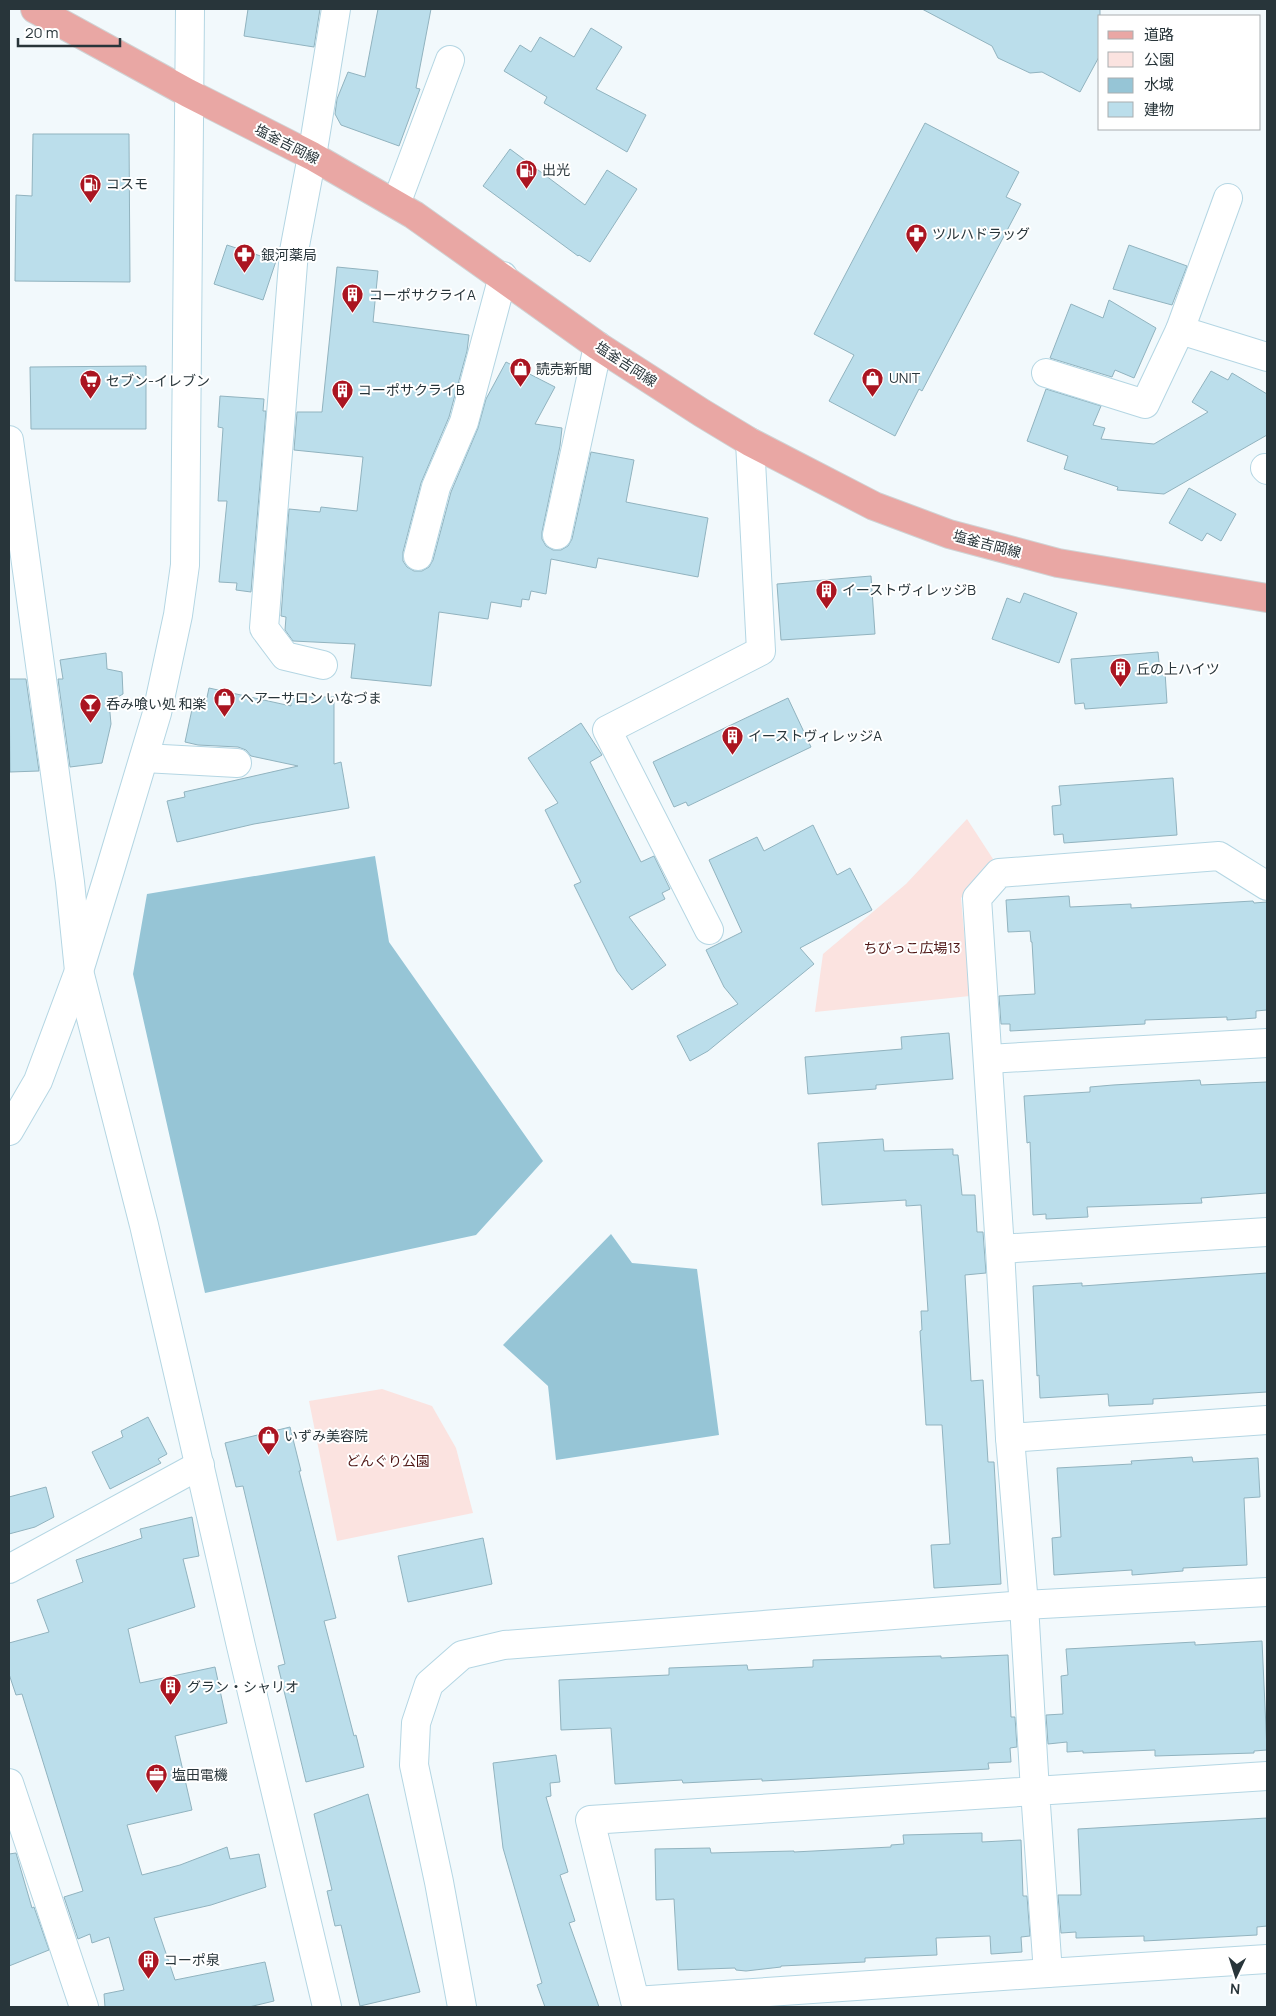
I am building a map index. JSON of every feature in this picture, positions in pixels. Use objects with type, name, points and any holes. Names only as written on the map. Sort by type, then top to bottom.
[{"type":"main road","name":"塩釜吉岡線","points":[[35,9],[188,93],[312,156],[396,204],[502,276],[598,346],[750,442],[874,506],[949,534],[1058,563],[1267,598]]},
{"type":"street","points":[[9,1130],[35,1089],[79,971],[157,713],[178,615],[185,565],[190,9]]},
{"type":"street","points":[[323,665],[285,656],[264,628],[294,251],[336,9]]},
{"type":"street","points":[[396,204],[450,60]]},
{"type":"street","points":[[1046,373],[1146,404],[1180,330],[1228,198]]},
{"type":"street","points":[[418,556],[436,487],[464,422],[502,276]]},
{"type":"street","points":[[1180,330],[1267,357]]},
{"type":"street","points":[[557,535],[598,346]]},
{"type":"street","points":[[9,440],[70,882],[79,971],[144,1225],[327,2007]]},
{"type":"street","points":[[710,930],[608,730],[761,652],[750,442]]},
{"type":"street","points":[[144,758],[237,763]]},
{"type":"street","points":[[1048,1973],[1024,1605],[1010,1438],[1000,1249],[976,898],[999,873],[1220,856],[1267,886]]},
{"type":"street","points":[[988,1059],[1267,1043]]},
{"type":"street","points":[[1000,1249],[1267,1232]]},
{"type":"street","points":[[1010,1438],[1267,1420]]},
{"type":"street","points":[[9,1569],[200,1465]]},
{"type":"street","points":[[462,2007],[439,1882],[414,1765],[416,1722],[429,1684],[462,1655],[504,1645],[1024,1605],[1267,1592]]},
{"type":"street","points":[[1267,1776],[590,1820],[635,2001],[1267,1959]]},
{"type":"street","points":[[9,1783],[84,2007]]},
{"type":"green space","name":"ちびっこ広場13","points":[[967,819],[993,859],[961,898],[970,996],[815,1012],[823,954],[906,884]]},
{"type":"green space","name":"どんぐり公園","points":[[382,1389],[432,1406],[456,1448],[473,1513],[337,1541],[309,1401]]},
{"type":"water","points":[[375,856],[389,942],[543,1161],[476,1235],[205,1293],[133,974],[147,894]]},
{"type":"water","points":[[611,1234],[632,1263],[697,1269],[719,1435],[556,1460],[548,1386],[503,1345]]},
{"type":"building","points":[[248,9],[320,9],[314,47],[244,36]]},
{"type":"building","points":[[378,9],[431,9],[416,88],[420,89],[399,146],[341,125],[335,114],[337,99],[348,72],[365,77]]},
{"type":"building","points":[[922,9],[1100,9],[1100,15],[1098,15],[1098,59],[1080,92],[1042,72],[1030,73],[998,58],[992,46]]},
{"type":"building","points":[[591,28],[622,47],[596,89],[646,115],[627,152],[544,103],[547,97],[504,71],[520,45],[531,52],[540,37],[574,57]]},
{"type":"building","points":[[925,123],[1019,172],[1006,197],[1021,204],[922,391],[919,389],[895,436],[829,401],[854,355],[814,334]]},
{"type":"building","points":[[33,134],[129,134],[130,282],[15,281],[16,195],[32,196]]},
{"type":"building","points":[[510,149],[585,205],[607,170],[637,189],[590,262],[578,256],[483,186]]},
{"type":"building","points":[[227,245],[276,261],[263,300],[214,284]]},
{"type":"building","points":[[1129,245],[1187,266],[1172,305],[1113,289]]},
{"type":"building","points":[[337,267],[378,271],[373,322],[469,335],[467,351],[449,417],[421,483],[403,552],[403,561],[407,567],[414,571],[422,571],[429,567],[433,560],[451,492],[478,428],[486,399],[506,362],[555,387],[535,424],[562,428],[542,532],[542,539],[546,546],[553,550],[561,550],[568,546],[572,539],[591,452],[634,460],[626,502],[708,518],[698,577],[598,558],[596,568],[551,559],[546,594],[531,591],[529,600],[522,599],[521,607],[491,602],[488,619],[439,612],[431,686],[351,678],[355,644],[293,641],[285,630],[286,617],[281,616],[289,509],[320,512],[321,507],[357,511],[363,457],[294,450],[297,412],[322,412]]},
{"type":"building","points":[[1109,300],[1156,328],[1134,378],[1115,370],[1112,377],[1050,358],[1071,304],[1103,318]]},
{"type":"building","points":[[146,366],[146,429],[31,429],[30,367]]},
{"type":"building","points":[[1211,371],[1228,380],[1232,373],[1267,394],[1267,435],[1164,494],[1117,490],[1118,487],[1064,469],[1068,456],[1027,441],[1046,389],[1101,406],[1093,425],[1105,428],[1101,439],[1154,444],[1208,412],[1192,402]]},
{"type":"building","points":[[220,396],[264,399],[263,411],[266,411],[251,592],[236,590],[237,583],[219,582],[227,501],[218,501],[223,428],[218,427]]},
{"type":"building","points":[[1189,488],[1236,514],[1221,541],[1207,533],[1202,541],[1169,523]]},
{"type":"building","name":"イーストヴィレッジB","points":[[871,576],[875,634],[781,640],[777,584]]},
{"type":"building","points":[[1024,593],[1077,613],[1059,663],[992,639],[1007,598],[1020,603]]},
{"type":"building","name":"丘の上ハイツ","points":[[1158,652],[1160,672],[1165,672],[1167,703],[1085,709],[1084,703],[1075,704],[1071,659]]},
{"type":"building","points":[[106,653],[107,669],[122,672],[123,694],[109,702],[111,724],[102,763],[70,767],[58,679],[63,679],[60,660]]},
{"type":"building","points":[[9,679],[26,679],[39,771],[10,772]]},
{"type":"building","points":[[209,688],[291,706],[291,697],[334,697],[334,764],[341,762],[349,808],[254,824],[177,842],[167,801],[185,797],[184,792],[298,766],[251,756],[246,750],[238,747],[198,745],[185,742],[194,700],[206,702]]},
{"type":"building","name":"イーストヴィレッジA","points":[[788,698],[811,747],[688,806],[686,802],[674,807],[653,762]]},
{"type":"building","points":[[581,723],[602,755],[590,762],[641,862],[654,856],[670,889],[662,893],[665,899],[629,917],[666,965],[632,990],[617,971],[574,885],[581,882],[545,810],[558,803],[528,758]]},
{"type":"building","points":[[1173,778],[1177,835],[1064,843],[1063,834],[1054,835],[1052,806],[1061,805],[1059,786]]},
{"type":"building","points":[[813,825],[837,875],[850,868],[872,910],[800,948],[814,964],[708,1051],[690,1061],[677,1036],[738,1004],[724,987],[706,950],[742,932],[709,860],[757,837],[764,851]]},
{"type":"building","points":[[1069,896],[1070,907],[1131,904],[1131,908],[1253,901],[1254,903],[1267,902],[1267,1010],[1256,1011],[1256,1018],[1227,1020],[1227,1017],[1145,1020],[1145,1024],[1010,1031],[1010,1024],[1001,1024],[999,996],[1035,994],[1030,931],[1008,932],[1006,900]]},
{"type":"building","points":[[949,1033],[953,1079],[876,1085],[876,1089],[808,1094],[805,1057],[902,1049],[901,1037]]},
{"type":"building","points":[[1200,1080],[1201,1085],[1267,1082],[1267,1193],[1201,1198],[1202,1203],[1087,1207],[1088,1217],[1046,1219],[1046,1214],[1033,1215],[1030,1142],[1027,1143],[1024,1096],[1090,1092],[1090,1087]]},
{"type":"building","points":[[883,1139],[884,1151],[953,1149],[953,1155],[958,1155],[962,1195],[975,1195],[977,1232],[983,1232],[986,1273],[965,1275],[971,1381],[983,1380],[988,1462],[994,1462],[1001,1584],[934,1588],[931,1545],[950,1544],[942,1425],[926,1425],[920,1331],[922,1330],[921,1311],[928,1311],[921,1205],[906,1206],[906,1200],[822,1205],[818,1143]]},
{"type":"building","points":[[1267,1273],[1267,1392],[1153,1399],[1153,1404],[1109,1406],[1108,1394],[1040,1398],[1039,1375],[1037,1376],[1033,1286],[1082,1283],[1082,1286]]},
{"type":"building","points":[[148,1417],[167,1454],[158,1459],[161,1463],[110,1489],[92,1452],[123,1437],[121,1431]]},
{"type":"building","points":[[290,1427],[301,1471],[299,1471],[336,1618],[324,1621],[364,1767],[306,1782],[278,1666],[285,1664],[243,1486],[236,1487],[225,1443]]},
{"type":"building","points":[[1192,1457],[1193,1462],[1258,1458],[1260,1497],[1244,1498],[1247,1565],[1183,1568],[1183,1571],[1132,1575],[1132,1570],[1054,1575],[1052,1538],[1061,1537],[1057,1468],[1132,1464],[1131,1461]]},
{"type":"building","points":[[46,1487],[54,1517],[35,1527],[9,1534],[9,1497]]},
{"type":"building","points":[[192,1517],[199,1556],[183,1559],[195,1607],[128,1629],[140,1683],[215,1667],[227,1723],[175,1736],[192,1810],[127,1825],[142,1875],[180,1865],[227,1847],[230,1859],[259,1854],[266,1887],[211,1905],[154,1918],[175,1980],[265,1962],[274,2001],[249,2007],[105,2007],[104,1994],[124,1990],[109,1937],[92,1943],[90,1934],[78,1939],[64,1897],[83,1891],[22,1694],[16,1695],[9,1674],[9,1643],[49,1632],[37,1600],[83,1582],[76,1560],[142,1538],[140,1529]]},
{"type":"building","points":[[483,1538],[492,1584],[408,1602],[398,1556]]},
{"type":"building","points":[[1262,1641],[1267,1750],[1254,1751],[1254,1753],[1155,1756],[1155,1750],[1083,1753],[1083,1751],[1067,1752],[1067,1742],[1048,1744],[1046,1715],[1063,1714],[1061,1676],[1068,1675],[1066,1649],[1195,1642],[1195,1645]]},
{"type":"building","points":[[1008,1655],[1011,1717],[1015,1717],[1017,1747],[1010,1748],[1011,1762],[988,1763],[989,1769],[762,1781],[762,1779],[683,1783],[682,1780],[615,1784],[611,1728],[561,1730],[559,1680],[669,1675],[669,1668],[747,1665],[748,1670],[813,1667],[813,1660]]},
{"type":"building","points":[[556,1755],[560,1782],[550,1783],[551,1796],[546,1797],[568,1872],[560,1875],[575,1921],[569,1923],[599,2007],[545,2007],[537,1985],[542,1983],[503,1848],[493,1763]]},
{"type":"building","points":[[368,1794],[420,1992],[360,2006],[341,1925],[335,1926],[327,1891],[332,1890],[314,1814]]},
{"type":"building","points":[[1267,1818],[1267,1926],[1257,1927],[1257,1935],[1144,1941],[1144,1936],[1076,1938],[1076,1932],[1061,1933],[1058,1895],[1081,1895],[1078,1829]]},
{"type":"building","points":[[982,1833],[982,1842],[1021,1840],[1023,1896],[1027,1896],[1030,1936],[1021,1937],[1022,1952],[991,1954],[990,1936],[936,1938],[937,1955],[865,1958],[865,1962],[781,1966],[746,1971],[736,1970],[735,1968],[678,1970],[674,1899],[656,1900],[655,1849],[710,1848],[711,1853],[794,1852],[891,1847],[891,1845],[904,1844],[903,1835]]},
{"type":"building","points":[[16,1853],[32,1908],[34,1907],[49,1950],[9,1966],[9,1854]]},
{"type":"place","name":"出光","points":[[526,189]]},
{"type":"place","name":"コスモ","points":[[90,203]]},
{"type":"place","name":"ツルハドラッグ","points":[[916,253]]},
{"type":"place","name":"銀河薬局","points":[[245,274]]},
{"type":"place","name":"コーポサクライA","points":[[353,314]]},
{"type":"place","name":"読売新聞","points":[[520,388]]},
{"type":"place","name":"UNIT","points":[[873,397]]},
{"type":"place","name":"セブン-イレブン","points":[[90,400]]},
{"type":"place","name":"コーポサクライB","points":[[342,409]]},
{"type":"place","name":"イーストヴィレッジB","points":[[826,609]]},
{"type":"place","name":"丘の上ハイツ","points":[[1120,688]]},
{"type":"place","name":"ヘアーサロン いなづま","points":[[224,717]]},
{"type":"place","name":"呑み喰い処 和楽","points":[[90,723]]},
{"type":"place","name":"イーストヴィレッジA","points":[[732,755]]},
{"type":"place","name":"いずみ美容院","points":[[268,1455]]},
{"type":"place","name":"グラン・シャリオ","points":[[171,1706]]},
{"type":"place","name":"塩田電機","points":[[156,1794]]},
{"type":"place","name":"コーポ泉","points":[[148,1979]]}]
